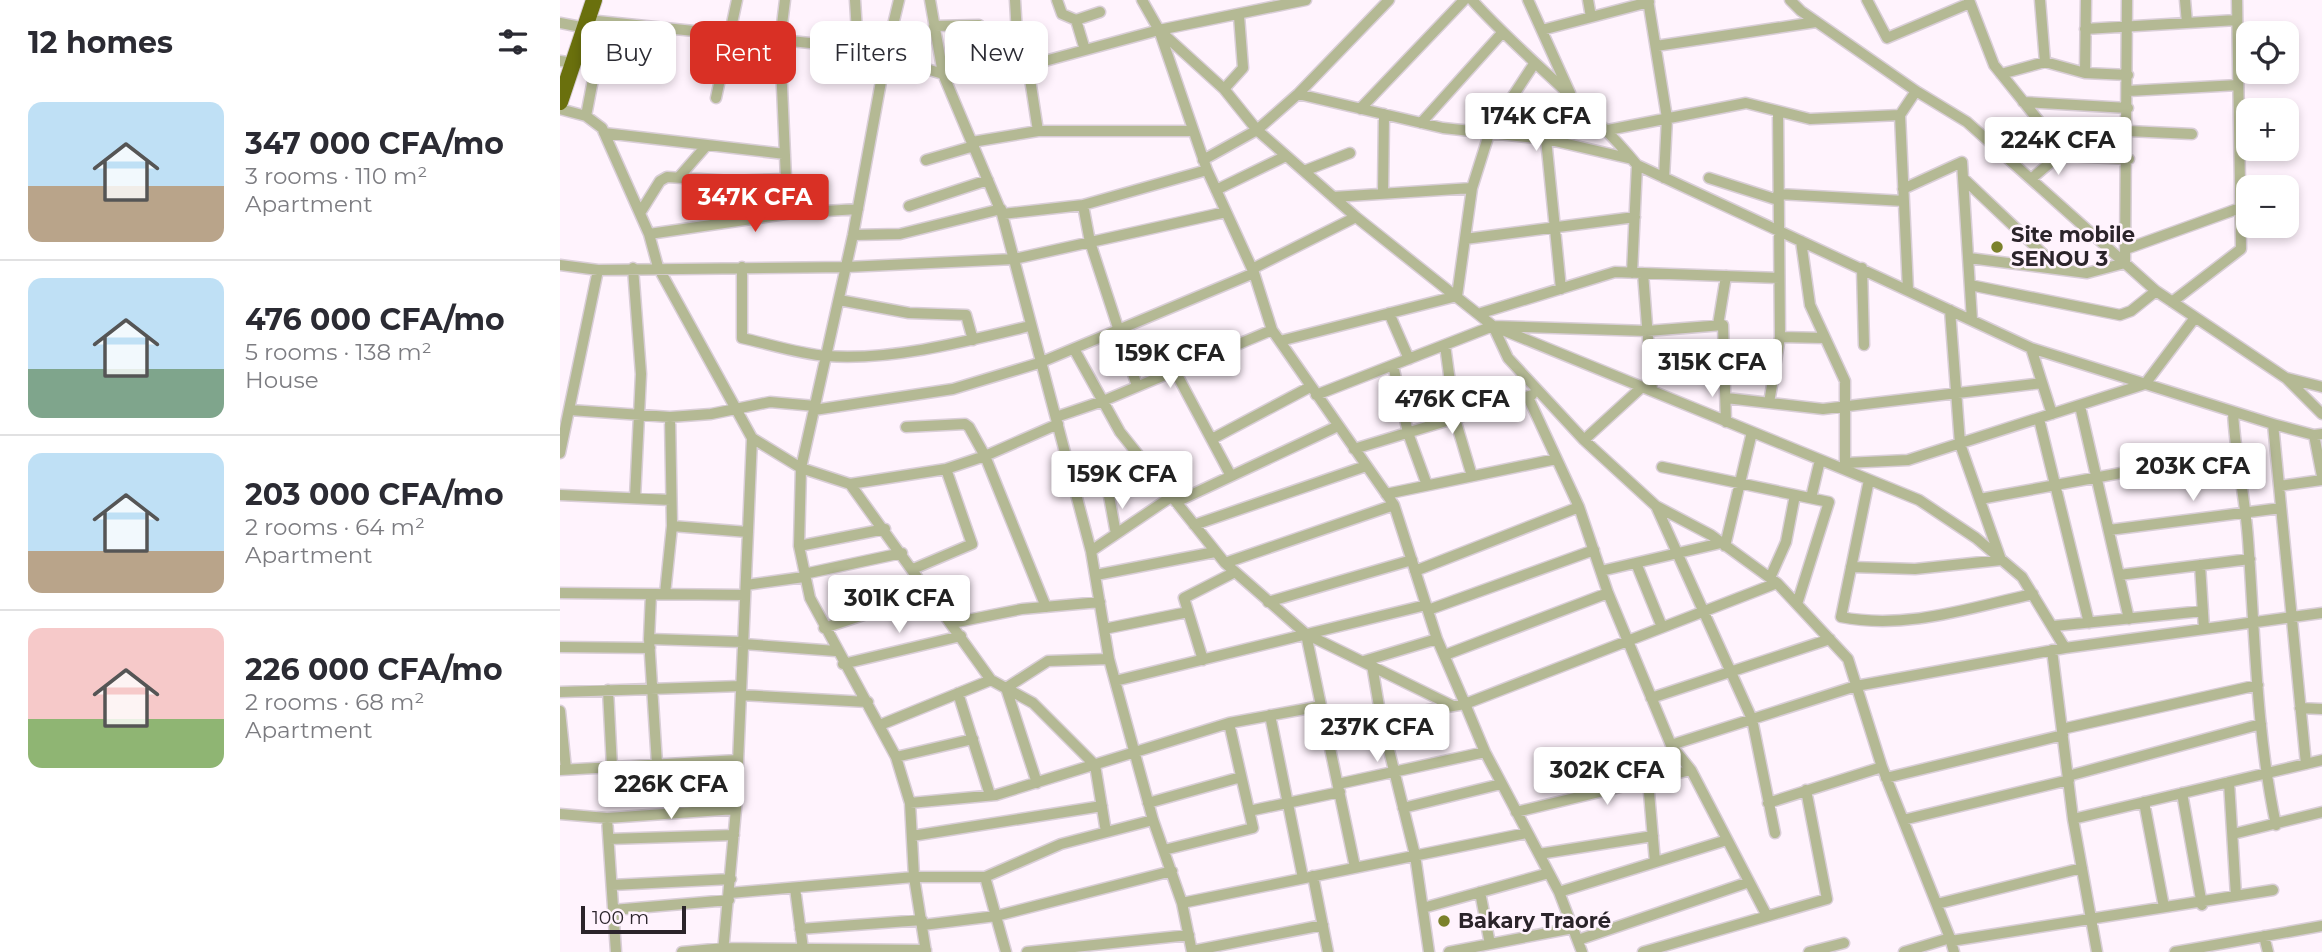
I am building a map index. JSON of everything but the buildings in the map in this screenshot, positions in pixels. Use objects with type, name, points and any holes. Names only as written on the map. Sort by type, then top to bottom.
[{"type":"highway","points":[[592,21],[594,0]]},
{"type":"highway","points":[[560,102],[567,62],[581,40]]},
{"type":"street","points":[[733,21],[737,0]]},
{"type":"street","points":[[782,21],[785,0]]},
{"type":"street","points":[[855,0],[856,21]]},
{"type":"street","points":[[894,21],[899,0]]},
{"type":"street","points":[[930,0],[943,74],[1001,211],[1039,363],[1057,420],[1091,551],[1109,659],[1153,820],[1182,903],[1192,952],[1322,925]]},
{"type":"street","points":[[1015,0],[1018,21]]},
{"type":"street","points":[[1057,0],[1062,13],[1076,20],[1100,12]]},
{"type":"street","points":[[1142,0],[1159,30],[1205,165],[1253,271],[1272,330],[1394,505],[1459,705],[1559,892],[1582,952]]},
{"type":"street","points":[[1048,60],[1159,30],[1239,16],[1306,0]]},
{"type":"street","points":[[853,236],[900,234],[1001,211],[1083,205],[1205,165],[1257,130],[1298,94],[1389,0]]},
{"type":"street","points":[[1360,109],[1464,0]]},
{"type":"street","points":[[1472,0],[1534,64],[1608,130],[1634,162],[1638,273],[1647,331],[1647,389]]},
{"type":"street","points":[[1528,0],[1572,98]]},
{"type":"street","points":[[1588,0],[1591,17]]},
{"type":"street","points":[[1790,0],[1816,22],[1916,92],[1967,122],[2156,291],[2194,319],[2286,378],[2322,414]]},
{"type":"street","points":[[1867,0],[1887,38],[1970,1],[1994,65],[2067,156],[2129,159]]},
{"type":"street","points":[[2040,0],[2045,62]]},
{"type":"street","points":[[2085,0],[2085,73]]},
{"type":"street","points":[[2126,263],[2129,159],[2127,0]]},
{"type":"street","points":[[2185,0],[2187,23]]},
{"type":"street","points":[[2237,0],[2239,175]]},
{"type":"street","points":[[1542,30],[1591,17],[1622,4],[1648,1],[1667,118],[1664,178]]},
{"type":"street","points":[[1224,89],[1243,68],[1239,16]]},
{"type":"street","points":[[1076,20],[1085,50]]},
{"type":"street","points":[[2085,29],[2237,20]]},
{"type":"street","points":[[1656,46],[1816,22]]},
{"type":"street","points":[[560,23],[581,23]]},
{"type":"street","points":[[934,26],[945,26]]},
{"type":"street","points":[[1159,30],[1224,89],[1257,130],[1286,156],[1356,217],[1493,326],[1820,460],[1845,467],[1919,500],[1976,538],[2021,577],[2054,626],[2065,648]]},
{"type":"street","points":[[1421,123],[1502,33]]},
{"type":"street","points":[[560,77],[567,62]]},
{"type":"street","points":[[2001,74],[2045,62],[2085,73],[2128,75]]},
{"type":"street","points":[[1457,296],[1472,188],[1490,131],[1534,64]]},
{"type":"street","points":[[931,72],[943,74]]},
{"type":"street","points":[[586,116],[588,84]]},
{"type":"street","points":[[716,98],[719,84]]},
{"type":"street","points":[[782,84],[786,179],[802,196],[806,212]]},
{"type":"street","points":[[682,952],[926,951],[914,877],[910,803],[896,757],[868,702],[824,628],[804,575],[799,547],[802,468],[853,236],[881,84]]},
{"type":"street","points":[[1027,84],[1038,131]]},
{"type":"street","points":[[2128,91],[2238,85]]},
{"type":"street","points":[[1908,290],[1900,115],[1916,92]]},
{"type":"street","points":[[1298,94],[1443,128],[1546,139],[1634,162],[2031,348],[2273,424],[2318,434],[2322,478],[2279,486]]},
{"type":"street","points":[[2023,102],[2128,108]]},
{"type":"street","points":[[1608,130],[1746,103],[1810,119],[1900,115]]},
{"type":"street","points":[[560,109],[586,116],[604,132],[649,234],[658,267],[752,438],[736,809],[724,950]]},
{"type":"street","points":[[1769,403],[1780,337],[1778,111]]},
{"type":"street","points":[[1383,193],[1384,114]]},
{"type":"street","points":[[926,160],[973,144],[1038,131],[1194,131]]},
{"type":"street","points":[[2128,131],[2192,134]]},
{"type":"street","points":[[604,132],[785,154]]},
{"type":"street","points":[[1546,139],[1561,289]]},
{"type":"street","points":[[679,177],[707,145]]},
{"type":"street","points":[[2031,179],[2064,151]]},
{"type":"street","points":[[1304,171],[1350,153]]},
{"type":"street","points":[[1216,190],[1286,156]]},
{"type":"street","points":[[1709,178],[1778,197],[1904,195],[1962,162],[1972,320]]},
{"type":"street","points":[[640,214],[660,181],[667,177],[731,181],[786,179]]},
{"type":"street","points":[[1964,179],[2059,269]]},
{"type":"street","points":[[909,206],[989,180]]},
{"type":"street","points":[[1333,197],[1472,188]]},
{"type":"street","points":[[1083,205],[1090,242],[1138,386]]},
{"type":"street","points":[[649,234],[806,212],[858,209]]},
{"type":"street","points":[[2126,249],[2236,209]]},
{"type":"street","points":[[560,265],[598,270],[658,267],[846,267],[1014,259],[1226,212]]},
{"type":"street","points":[[566,416],[670,416],[770,402],[815,408],[953,389],[1039,363],[1119,330],[1253,271],[1356,217]]},
{"type":"street","points":[[1465,239],[1635,217]]},
{"type":"street","points":[[2172,302],[2241,248],[2241,238]]},
{"type":"street","points":[[1801,241],[1804,284],[1844,381],[1845,467]]},
{"type":"street","points":[[1969,258],[2087,273],[2126,263]]},
{"type":"street","points":[[742,267],[742,338],[827,356],[883,353],[973,340],[1030,326]]},
{"type":"street","points":[[633,268],[641,374],[635,498]]},
{"type":"street","points":[[1862,268],[1864,345]]},
{"type":"street","points":[[560,453],[598,270]]},
{"type":"street","points":[[1478,314],[1615,272],[1779,278]]},
{"type":"street","points":[[1718,325],[1726,276]]},
{"type":"street","points":[[1970,285],[2120,314],[2131,311],[2156,291]]},
{"type":"street","points":[[1280,341],[1457,296]]},
{"type":"street","points":[[839,300],[909,313],[966,314],[973,340]]},
{"type":"street","points":[[1950,310],[1954,393],[1960,444],[2001,560]]},
{"type":"street","points":[[1389,313],[1409,359]]},
{"type":"street","points":[[1845,467],[1908,460],[2145,384],[2194,319]]},
{"type":"street","points":[[1212,439],[1313,391],[1393,365],[1493,326],[1647,331],[1723,325],[1726,422]]},
{"type":"street","points":[[1493,326],[1508,358],[1584,440],[1656,506],[1723,544],[1774,580],[1848,659],[1886,778],[1952,944]]},
{"type":"street","points":[[752,438],[802,468],[850,484],[946,469],[985,456],[1057,420],[1272,330]]},
{"type":"street","points":[[1780,337],[1824,338]]},
{"type":"street","points":[[1445,345],[1455,419],[1472,476]]},
{"type":"street","points":[[2031,348],[2052,414]]},
{"type":"street","points":[[1074,349],[1120,432],[1225,563],[1306,634],[1459,705]]},
{"type":"street","points":[[1393,365],[1408,433],[1427,485]]},
{"type":"street","points":[[1175,371],[1231,476]]},
{"type":"street","points":[[2286,378],[2322,387]]},
{"type":"street","points":[[1726,398],[1823,409],[2042,383]]},
{"type":"street","points":[[1584,440],[1647,389]]},
{"type":"street","points":[[1354,449],[1541,393]]},
{"type":"street","points":[[1528,397],[1579,507],[1608,593],[1671,745],[1691,771],[1767,916]]},
{"type":"street","points":[[2080,405],[2129,619]]},
{"type":"street","points":[[2233,412],[2235,452],[2246,513],[2265,774],[2276,825]]},
{"type":"street","points":[[665,594],[672,526],[670,416]]},
{"type":"street","points":[[2039,419],[2089,623]]},
{"type":"street","points":[[2273,424],[2305,764]]},
{"type":"street","points":[[905,427],[965,425],[985,456],[1046,607]]},
{"type":"street","points":[[1091,551],[1173,499],[1231,476],[1338,426]]},
{"type":"street","points":[[1723,544],[1752,432]]},
{"type":"street","points":[[1980,499],[2235,452]]},
{"type":"street","points":[[1386,494],[1556,459]]},
{"type":"street","points":[[1811,498],[1820,460]]},
{"type":"street","points":[[1194,525],[1366,466]]},
{"type":"street","points":[[1662,467],[1829,502],[1797,604]]},
{"type":"street","points":[[913,569],[972,544],[946,469]]},
{"type":"street","points":[[1104,469],[1116,534]]},
{"type":"street","points":[[1869,480],[1841,617],[1870,623],[1904,622],[2033,594]]},
{"type":"street","points":[[850,484],[991,680],[1033,703],[1095,765],[1106,832]]},
{"type":"street","points":[[560,495],[671,500]]},
{"type":"street","points":[[1381,718],[1459,705],[1627,639],[1706,612],[1774,580],[1796,495]]},
{"type":"street","points":[[1225,563],[1394,505]]},
{"type":"street","points":[[1656,506],[1752,719],[1775,833]]},
{"type":"street","points":[[1268,602],[1414,566],[1579,507]]},
{"type":"street","points":[[2109,530],[2281,509]]},
{"type":"street","points":[[672,526],[748,532]]},
{"type":"street","points":[[799,547],[884,529]]},
{"type":"street","points":[[1601,571],[1723,544]]},
{"type":"street","points":[[1115,681],[1427,607],[1594,550]]},
{"type":"street","points":[[1096,575],[1215,552]]},
{"type":"street","points":[[560,593],[665,594],[746,590],[902,553]]},
{"type":"street","points":[[2119,575],[2249,559]]},
{"type":"street","points":[[1851,567],[1915,569],[2001,560]]},
{"type":"street","points":[[1636,563],[1662,627]]},
{"type":"street","points":[[2200,565],[2204,629]]},
{"type":"street","points":[[1203,660],[1184,598],[1235,572]]},
{"type":"street","points":[[824,628],[930,593]]},
{"type":"street","points":[[1444,655],[1608,593]]},
{"type":"street","points":[[650,594],[657,764]]},
{"type":"street","points":[[951,623],[1046,607],[1100,602]]},
{"type":"street","points":[[2054,626],[2203,611]]},
{"type":"street","points":[[1104,628],[1188,612]]},
{"type":"street","points":[[1671,745],[1856,686],[2052,650],[2322,613]]},
{"type":"street","points":[[1306,634],[1355,867]]},
{"type":"street","points":[[844,664],[961,636]]},
{"type":"street","points":[[1368,663],[1437,639]]},
{"type":"street","points":[[1651,698],[1830,639]]},
{"type":"street","points":[[560,647],[743,643],[836,651]]},
{"type":"street","points":[[2052,650],[2073,819],[2097,952]]},
{"type":"street","points":[[1006,688],[1048,661],[1109,659]]},
{"type":"street","points":[[1368,663],[1415,855],[1429,952]]},
{"type":"street","points":[[880,725],[991,680]]},
{"type":"street","points":[[1886,778],[2259,685]]},
{"type":"street","points":[[1006,688],[1037,783]]},
{"type":"street","points":[[608,690],[611,767]]},
{"type":"street","points":[[560,692],[741,690],[868,702]]},
{"type":"street","points":[[958,693],[990,795]]},
{"type":"street","points":[[910,803],[990,795],[1229,723],[1321,706]]},
{"type":"street","points":[[2300,708],[2322,709]]},
{"type":"street","points":[[560,712],[563,770],[738,760]]},
{"type":"street","points":[[1270,715],[1286,804],[1328,952]]},
{"type":"street","points":[[1164,850],[1253,828],[1229,723]]},
{"type":"street","points":[[1903,820],[2068,778],[2261,724]]},
{"type":"street","points":[[896,757],[972,739]]},
{"type":"street","points":[[1249,811],[1286,804],[1395,772],[1485,752]]},
{"type":"street","points":[[2073,819],[2322,760]]},
{"type":"street","points":[[1768,803],[1882,766]]},
{"type":"street","points":[[1516,812],[1691,771]]},
{"type":"street","points":[[1148,803],[1241,777]]},
{"type":"street","points":[[1648,781],[1655,862]]},
{"type":"street","points":[[2230,782],[2236,896]]},
{"type":"street","points":[[1404,808],[1502,784]]},
{"type":"street","points":[[1643,952],[1827,899],[1806,790]]},
{"type":"street","points":[[2182,793],[2202,903]]},
{"type":"street","points":[[2144,802],[2164,907]]},
{"type":"street","points":[[912,836],[1102,806]]},
{"type":"street","points":[[560,814],[607,818],[736,809]]},
{"type":"street","points":[[2233,835],[2322,812]]},
{"type":"street","points":[[607,818],[616,952]]},
{"type":"street","points":[[613,910],[794,888],[914,877],[985,877],[1061,844],[1153,820]]},
{"type":"street","points":[[1182,903],[1527,833]]},
{"type":"street","points":[[609,839],[734,835]]},
{"type":"street","points":[[1538,854],[1653,836]]},
{"type":"street","points":[[1559,892],[1727,840]]},
{"type":"street","points":[[1937,904],[2082,868]]},
{"type":"street","points":[[800,929],[996,916],[1172,871]]},
{"type":"street","points":[[1423,908],[1549,873]]},
{"type":"street","points":[[985,877],[1006,952]]},
{"type":"street","points":[[612,885],[731,879]]},
{"type":"street","points":[[1577,940],[1749,883]]},
{"type":"street","points":[[794,888],[800,929],[809,950]]},
{"type":"street","points":[[1904,952],[2273,890]]},
{"type":"street","points":[[1480,892],[1494,946]]},
{"type":"street","points":[[2175,952],[2322,926]]},
{"type":"street","points":[[1449,952],[1494,946],[1573,928]]},
{"type":"street","points":[[1027,952],[1189,935]]},
{"type":"street","points":[[2264,936],[2268,952]]},
{"type":"street","points":[[1809,952],[1844,943]]},
{"type":"place","name":"Site mobile SENOU 3","points":[[1997,247]]},
{"type":"place","name":"Bakary Traoré","points":[[1444,921]]}]
